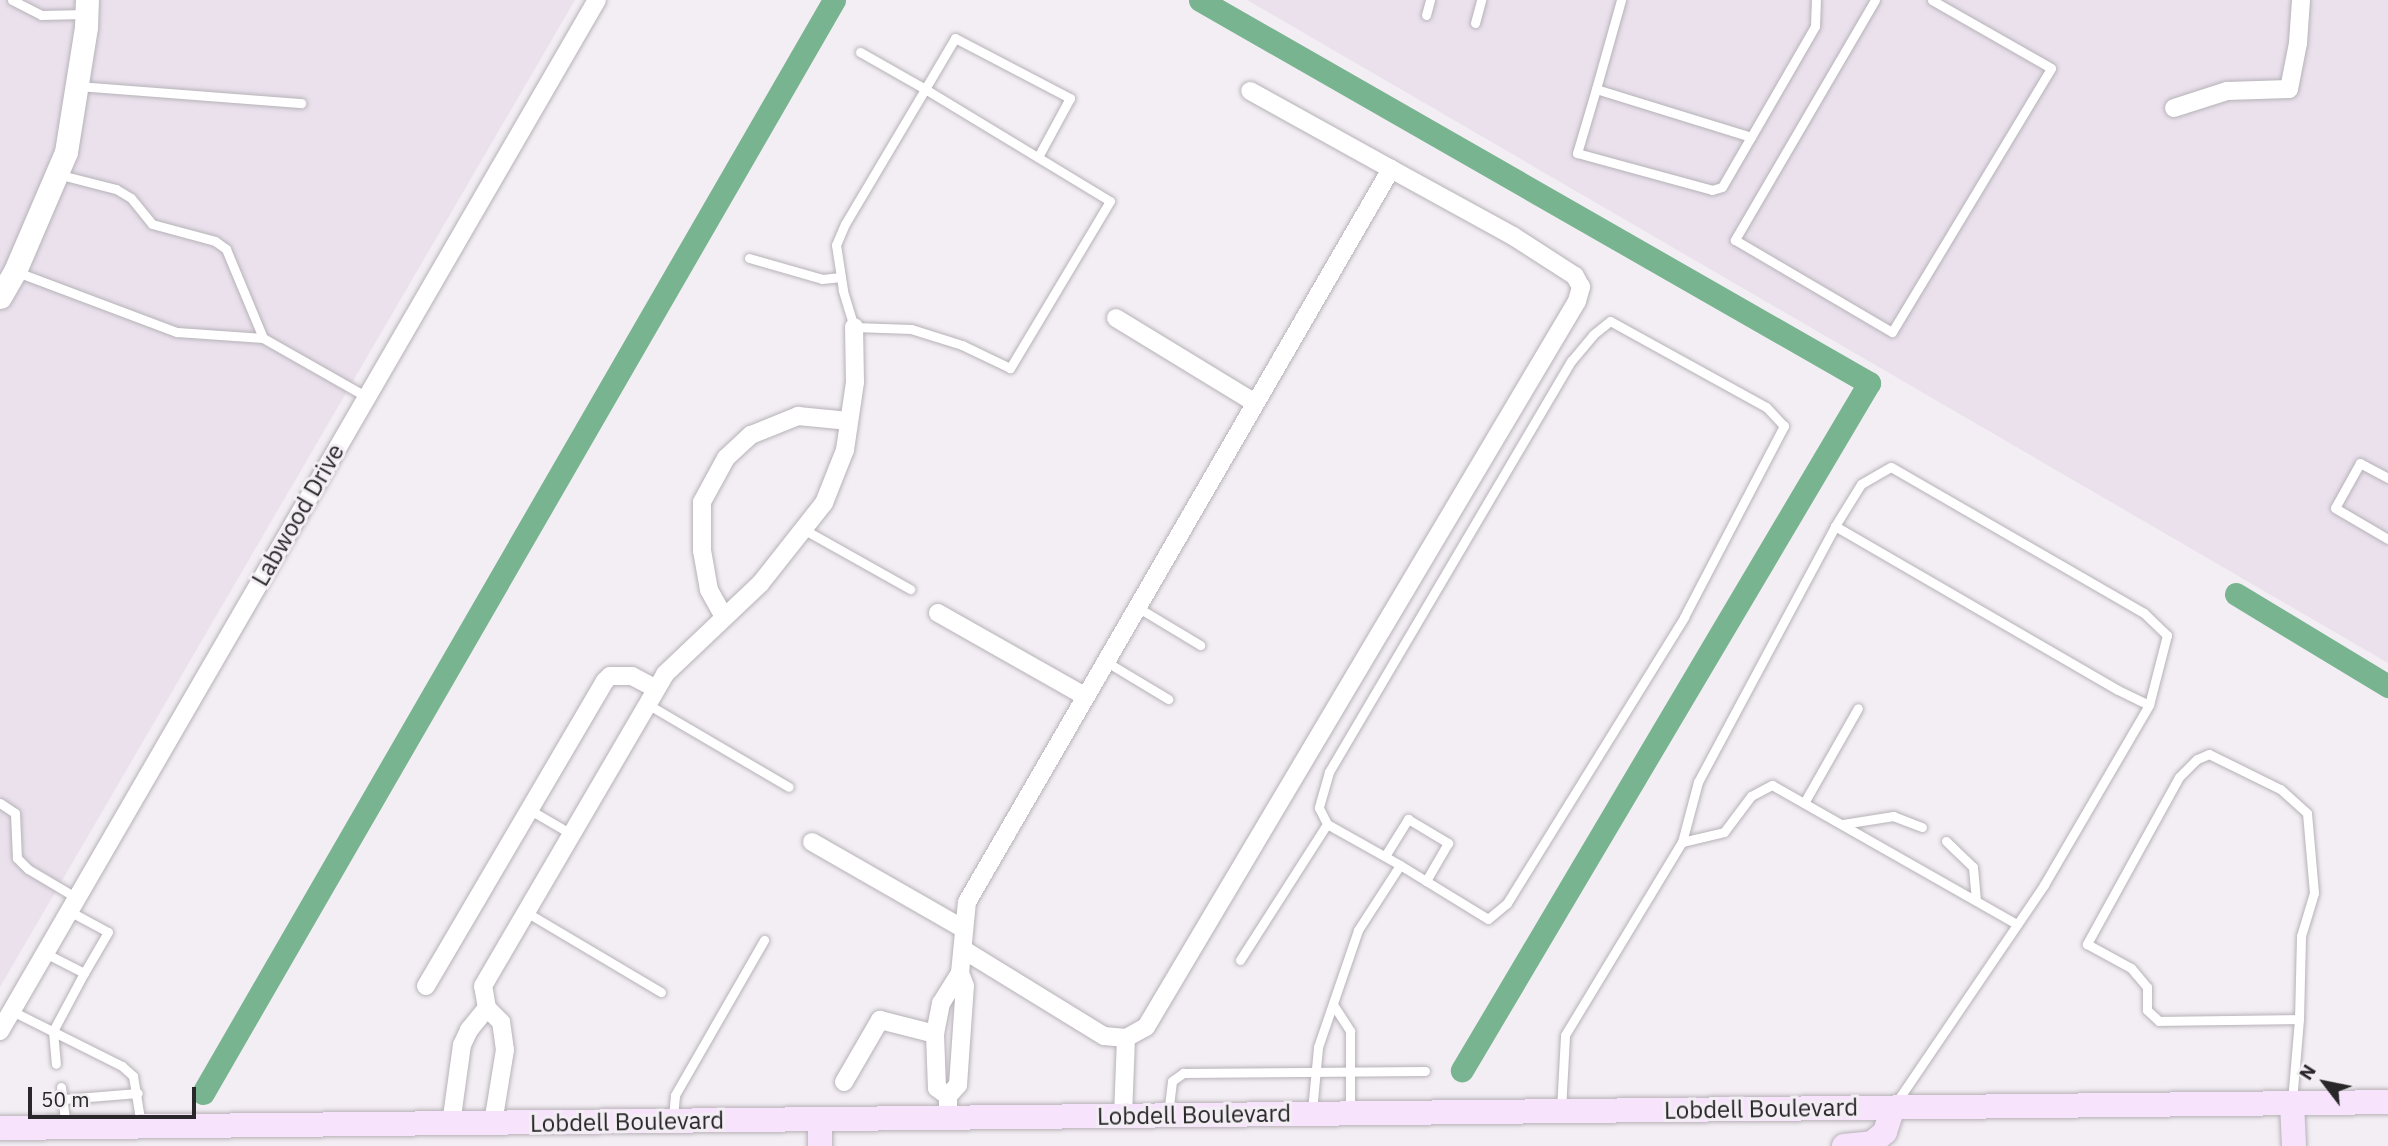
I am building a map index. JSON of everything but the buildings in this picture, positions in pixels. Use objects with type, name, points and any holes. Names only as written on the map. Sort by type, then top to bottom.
[{"type":"main road","name":"Lobdell Boulevard","points":[[0,1128],[141,1127],[413,1135],[451,1124],[820,1119],[948,1107],[1123,1116],[2388,1102]]},
{"type":"main road","points":[[2292,1103],[2294,1146]]},
{"type":"main road","points":[[1844,1146],[1872,1143],[1885,1132],[1893,1108]]},
{"type":"main road","points":[[820,1119],[820,1146]]},
{"type":"street","name":"Labwood Drive","points":[[0,1031],[597,0]]},
{"type":"street","points":[[2174,108],[2227,91],[2288,89],[2298,43],[2301,0]]},
{"type":"street","points":[[6,283],[66,152],[87,7]]},
{"type":"street","points":[[964,950],[1104,1036],[1126,1038],[1146,1027],[1577,301],[1581,287],[1575,276],[1513,236],[1250,91]]},
{"type":"street","points":[[948,1107],[937,1088],[936,1027],[941,1003],[960,973],[967,902],[1391,169]]},
{"type":"street","points":[[1116,318],[1255,403]]},
{"type":"street","points":[[493,1123],[505,1050],[501,1022],[487,1008],[483,986],[665,674],[760,584],[824,503],[845,450],[855,382],[854,327]]},
{"type":"street","points":[[724,617],[709,590],[704,564],[702,502],[726,458],[751,435],[798,416],[849,421]]},
{"type":"street","points":[[938,613],[1085,696]]},
{"type":"street","points":[[426,986],[610,676],[632,676],[652,696]]},
{"type":"street","points":[[812,842],[964,929]]},
{"type":"street","points":[[948,1107],[958,1085],[965,986],[960,973]]},
{"type":"street","points":[[451,1124],[462,1045],[469,1030],[487,1008]]},
{"type":"street","points":[[844,1082],[880,1020],[936,1027],[963,1020]]},
{"type":"street","points":[[1123,1116],[1126,1038]]},
{"type":"street","points":[[936,1055],[959,1054]]},
{"type":"lane","points":[[12,0],[41,15],[87,7]]},
{"type":"lane","points":[[1426,15],[1430,0]]},
{"type":"lane","points":[[1475,23],[1481,0]]},
{"type":"lane","points":[[1621,0],[1577,153],[1712,190],[1722,187],[1815,26],[1816,0]]},
{"type":"lane","points":[[1875,0],[1735,240],[1892,332],[2052,68],[1933,0]]},
{"type":"lane","points":[[860,52],[925,89],[1110,201],[1010,368],[962,345],[911,329],[854,327],[836,245],[925,89],[955,38],[1070,98],[1038,157]]},
{"type":"lane","points":[[77,86],[301,103]]},
{"type":"lane","points":[[1596,89],[1751,137]]},
{"type":"lane","points":[[57,174],[116,189],[131,198],[152,224],[215,241],[226,249],[263,338]]},
{"type":"lane","points":[[749,258],[822,278],[841,277]]},
{"type":"lane","points":[[6,283],[177,332],[263,338],[367,397]]},
{"type":"lane","points":[[1610,321],[1766,407],[1784,426],[1684,617],[1507,902],[1488,919],[1327,824],[1319,808],[1329,772],[1571,361],[1593,335],[1610,321]]},
{"type":"lane","points":[[2388,478],[2360,463],[2335,508],[2388,539]]},
{"type":"lane","points":[[1561,1111],[1565,1035],[1682,842],[1698,782],[1835,526],[1861,484],[1891,467],[2144,613],[2166,635],[2149,705],[2043,885],[1893,1108]]},
{"type":"lane","points":[[1835,526],[2118,690],[2149,705]]},
{"type":"lane","points":[[803,529],[910,589]]},
{"type":"lane","points":[[1137,607],[1200,645]]},
{"type":"lane","points":[[1105,661],[1168,699]]},
{"type":"lane","points":[[652,696],[789,787]]},
{"type":"lane","points":[[1804,803],[1858,708]]},
{"type":"lane","points":[[2292,1103],[2300,1019],[2301,936],[2314,893],[2307,813],[2280,789],[2209,754],[2197,759],[2179,777],[2087,943],[2131,968],[2147,987],[2147,1010],[2159,1021],[2300,1019]]},
{"type":"lane","points":[[1682,842],[1724,832],[1751,796],[1772,785],[2017,924]]},
{"type":"lane","points":[[0,803],[15,813],[17,858],[108,932],[53,1031],[56,1064]]},
{"type":"lane","points":[[530,810],[571,834]]},
{"type":"lane","points":[[1842,824],[1893,816],[1922,827]]},
{"type":"lane","points":[[1385,856],[1408,819],[1448,843],[1426,881]]},
{"type":"lane","points":[[1240,960],[1327,824]]},
{"type":"lane","points":[[1946,841],[1973,867],[1976,900]]},
{"type":"lane","points":[[1312,1114],[1318,1046],[1359,930],[1400,865]]},
{"type":"lane","points":[[526,912],[661,992]]},
{"type":"lane","points":[[673,1121],[675,1095],[764,940]]},
{"type":"lane","points":[[45,953],[84,973]]},
{"type":"lane","points":[[1334,1006],[1350,1031],[1349,1114]]},
{"type":"lane","points":[[12,1011],[122,1066],[133,1076],[138,1093],[141,1127]]},
{"type":"lane","points":[[1168,1115],[1172,1082],[1183,1073],[1425,1071]]},
{"type":"lane","points":[[61,1087],[66,1128]]},
{"type":"lane","points":[[64,1099],[138,1093]]},
{"type":"shaded area","points":[[0,0],[575,0],[0,987]]},
{"type":"shaded area","points":[[1247,0],[2388,0],[2388,663]]},
{"type":"waterway","points":[[203,1093],[834,0]]},
{"type":"waterway","points":[[1200,0],[1869,383],[1462,1070]]},
{"type":"waterway","points":[[2236,594],[2388,686]]}]
